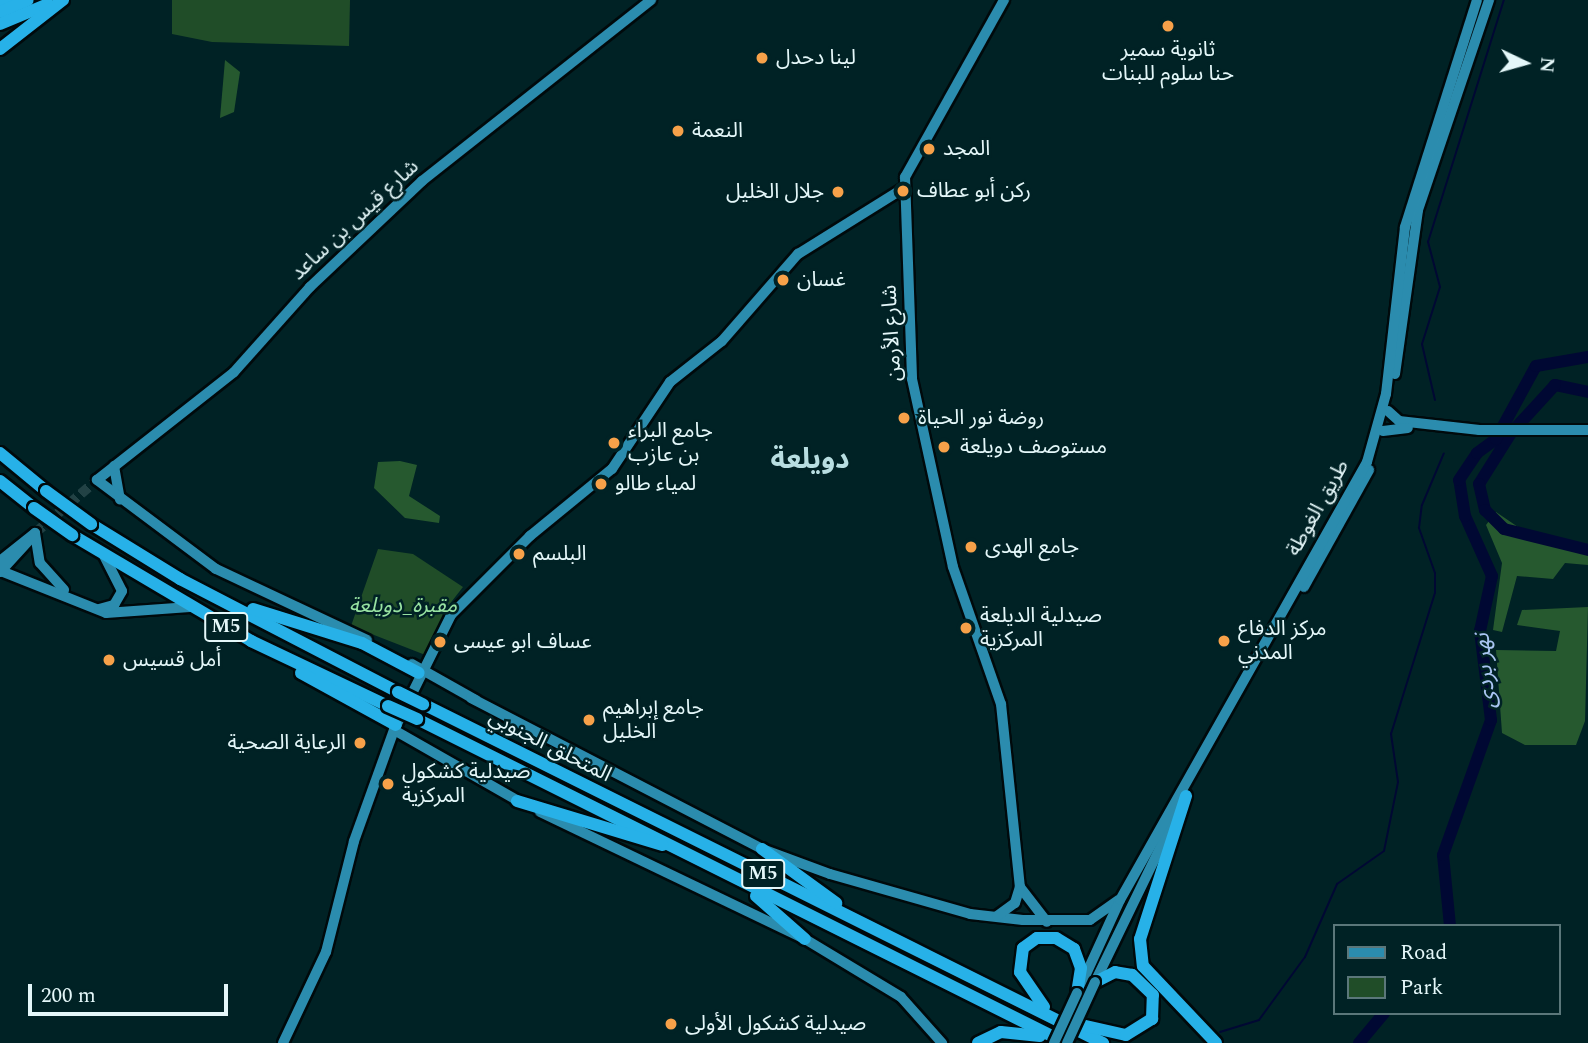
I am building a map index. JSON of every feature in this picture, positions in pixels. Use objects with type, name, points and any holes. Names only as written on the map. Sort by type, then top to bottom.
[{"type":"highway","points":[[0,0],[11,0]]},
{"type":"highway","points":[[0,12],[28,0]]},
{"type":"highway","points":[[0,24],[57,0]]},
{"type":"highway","points":[[0,49],[63,0]]},
{"type":"highway","name":"المتحلق الجنوبي","points":[[0,453],[91,524],[180,579],[398,692],[1049,1013],[1102,1043]]},
{"type":"highway","name":"المتحلق الجنوبي","points":[[0,481],[104,556],[251,641],[417,719],[1061,1042]]},
{"type":"highway","points":[[180,579],[363,641],[420,670]]},
{"type":"highway","points":[[251,641],[395,727]]},
{"type":"highway","points":[[1186,796],[1140,939],[1143,966],[1216,1043]]},
{"type":"highway","points":[[517,800],[677,848]]},
{"type":"highway","points":[[762,849],[855,919]]},
{"type":"highway","points":[[743,884],[805,939]]},
{"type":"highway","points":[[1049,1013],[1020,972],[1029,942],[1056,937],[1074,949],[1081,968],[1077,993]]},
{"type":"highway","points":[[1064,1021],[1126,1035],[1152,1019],[1153,995],[1132,975],[1115,972],[1095,982]]},
{"type":"highway","points":[[978,1043],[1018,1032],[1061,1042]]},
{"type":"main road","name":"شارع قيس بن ساعد","points":[[121,501],[97,480],[234,372],[310,287],[422,181],[651,0]]},
{"type":"main road","name":"شارع الأرمن","points":[[1004,0],[906,171],[904,188],[916,402],[953,567],[1001,704],[1020,887]]},
{"type":"main road","name":"طريق الغوطة","points":[[1061,1042],[1064,1021],[1120,900],[1367,462],[1386,394],[1405,226],[1477,0]]},
{"type":"main road","points":[[1061,1042],[1095,982],[1186,796],[1343,522],[1383,431],[1418,210],[1489,0]]},
{"type":"main road","points":[[283,1043],[326,952],[354,841],[395,727],[420,670],[475,588],[612,469],[670,382],[722,341],[798,254],[904,188]]},
{"type":"main road","points":[[1388,411],[1399,421],[1479,430],[1528,434],[1588,430]]},
{"type":"main road","points":[[1383,431],[1460,428]]},
{"type":"main road","points":[[114,466],[121,501],[216,569],[363,641]]},
{"type":"main road","points":[[67,594],[40,563],[35,533],[0,568],[112,614],[190,607]]},
{"type":"main road","name":"المتحلق الجنوبي","points":[[96,609],[114,606],[122,591],[104,556]]},
{"type":"main road","points":[[420,670],[762,849],[996,917],[1047,922],[1090,920],[1120,900]]},
{"type":"main road","points":[[395,727],[517,800],[805,939],[901,997],[942,1043]]},
{"type":"main road","points":[[1020,887],[1047,922]]},
{"type":"main road","points":[[996,917],[1015,902],[1020,887]]},
{"type":"green space","points":[[172,0],[350,0],[349,46],[212,42],[172,34]]},
{"type":"green space","points":[[225,60],[240,72],[234,112],[220,118]]},
{"type":"green space","points":[[400,461],[417,465],[409,496],[440,516],[439,523],[405,518],[374,488],[378,462]]},
{"type":"green space","points":[[1496,512],[1521,529],[1588,546],[1588,565],[1565,563],[1553,579],[1517,576],[1502,632],[1493,630],[1502,563],[1486,525]]},
{"type":"green space","name":"مقبرة_دويلعة","points":[[378,549],[413,554],[463,587],[445,610],[451,615],[428,656],[351,626]]},
{"type":"green space","points":[[1588,607],[1585,721],[1576,745],[1525,745],[1502,733],[1496,650],[1556,651],[1560,631],[1517,625],[1522,610]]},
{"type":"waterway","points":[[1435,400],[1422,344],[1440,287],[1428,242],[1504,0]]},
{"type":"waterway","name":"نهر بردى","points":[[1450,924],[1443,855],[1491,720],[1480,631],[1492,576],[1465,516],[1459,480],[1477,453],[1496,439],[1536,366],[1588,357]]},
{"type":"waterway","name":"نهر بردى","points":[[1588,392],[1555,385],[1511,433],[1479,484],[1485,510],[1504,529],[1588,550]]},
{"type":"waterway","points":[[1220,1032],[1259,1020],[1305,957],[1337,884],[1384,851],[1398,782],[1391,734],[1435,593],[1435,573],[1419,528],[1422,505],[1444,453]]},
{"type":"waterway","name":"نهر بردى","points":[[1359,1043],[1382,1015]]},
{"type":"tunnel","points":[[35,533],[97,480]]},
{"type":"place","name":"ثانوية سمير حنا سلوم للبنات","points":[[1168,26]]},
{"type":"place","name":"لينا دحدل","points":[[762,58]]},
{"type":"place","name":"النعمة","points":[[678,131]]},
{"type":"place","name":"المجد","points":[[929,149]]},
{"type":"place","name":"ركن أبو عطاف","points":[[903,191]]},
{"type":"place","name":"جلال الخليل","points":[[838,192]]},
{"type":"place","name":"غسان","points":[[783,280]]},
{"type":"place","name":"روضة نور الحياة","points":[[904,418]]},
{"type":"place","name":"جامع البراء بن عازب","points":[[614,443]]},
{"type":"place","name":"مستوصف دويلعة","points":[[944,447]]},
{"type":"place","name":"لمياء طالو","points":[[601,484]]},
{"type":"place","name":"جامع الهدى","points":[[971,547]]},
{"type":"place","name":"البلسم","points":[[519,554]]},
{"type":"place","name":"صيدلية الديلعة المركزية","points":[[966,628]]},
{"type":"place","name":"مركز الدفاع المدني","points":[[1224,641]]},
{"type":"place","name":"عساف ابو عيسى","points":[[440,642]]},
{"type":"place","name":"أمل قسيس","points":[[109,660]]},
{"type":"place","name":"جامع إبراهيم الخليل","points":[[589,720]]},
{"type":"place","name":"الرعاية الصحية","points":[[360,743]]},
{"type":"place","name":"صيدلية كشكول المركزية","points":[[388,784]]},
{"type":"place","name":"صيدلية كشكول الأولى","points":[[671,1024]]},
{"type":"district","name":"دويلعة","points":[[810,460]]}]
